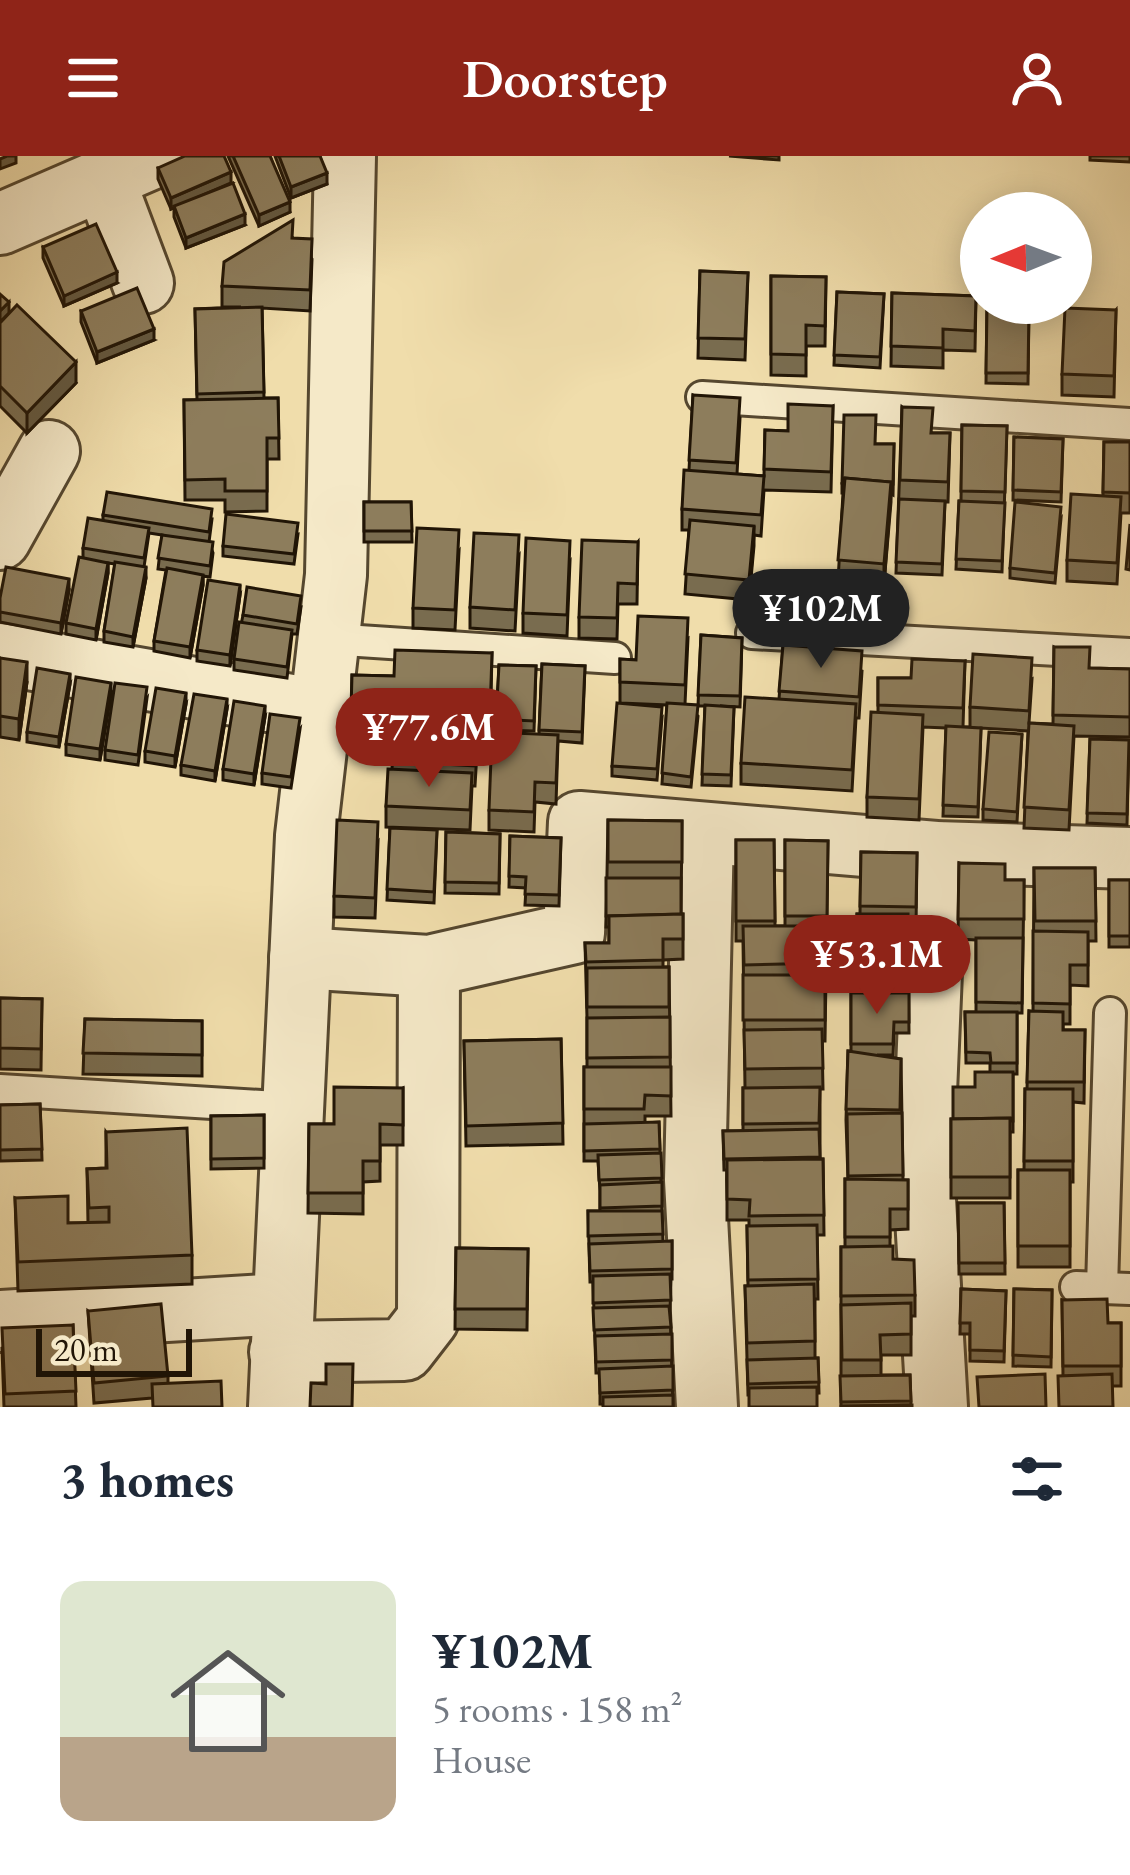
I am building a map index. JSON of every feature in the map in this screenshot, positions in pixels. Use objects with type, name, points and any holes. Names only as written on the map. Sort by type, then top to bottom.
[{"type":"street","points":[[281,1354],[299,958],[336,575],[345,156]]},
{"type":"street","points":[[0,224],[130,168],[143,283]]},
{"type":"street","points":[[0,654],[320,710]]},
{"type":"street","points":[[299,958],[429,966],[574,933],[579,822],[936,852],[1130,858]]},
{"type":"street","points":[[703,834],[694,1180],[706,1407]]},
{"type":"street","points":[[936,852],[923,1165],[937,1407]]},
{"type":"street","points":[[0,1321],[281,1354],[404,1350],[428,1319],[429,966]]},
{"type":"lane","points":[[696,397],[1130,424]]},
{"type":"lane","points":[[752,633],[1130,654]]},
{"type":"lane","points":[[328,639],[615,658]]},
{"type":"lane","points":[[1103,1288],[1119,1061],[1110,1012]]},
{"type":"lane","points":[[0,1090],[292,1108]]},
{"type":"building","points":[[185,156],[224,156],[231,172],[171,198],[158,168]]},
{"type":"building","points":[[233,156],[270,156],[290,202],[259,215]]},
{"type":"building","points":[[279,156],[320,156],[327,173],[291,187]]},
{"type":"building","points":[[233,183],[245,214],[186,238],[174,206]]},
{"type":"building","points":[[293,220],[292,238],[312,239],[310,290],[222,286],[224,262]]},
{"type":"building","points":[[96,224],[117,272],[64,296],[43,247]]},
{"type":"building","points":[[700,271],[748,273],[745,339],[698,338]]},
{"type":"building","points":[[771,276],[826,277],[825,326],[806,325],[806,355],[771,354]]},
{"type":"building","points":[[137,288],[154,329],[97,352],[81,311]]},
{"type":"building","points":[[837,292],[884,294],[880,357],[834,355]]},
{"type":"building","points":[[892,293],[960,295],[960,324],[975,324],[975,331],[943,329],[943,348],[891,346]]},
{"type":"building","points":[[17,305],[76,362],[27,413],[0,386],[0,323]]},
{"type":"building","points":[[262,307],[264,392],[197,394],[195,309]]},
{"type":"building","points":[[1092,309],[1116,310],[1114,376],[1062,374],[1064,324],[1092,324]]},
{"type":"building","points":[[987,324],[1029,324],[1028,373],[986,373]]},
{"type":"building","points":[[693,395],[740,398],[736,463],[689,460]]},
{"type":"building","points":[[278,398],[279,438],[267,438],[267,491],[225,491],[225,479],[185,480],[184,400]]},
{"type":"building","points":[[788,404],[833,406],[831,472],[764,469],[765,430],[788,431]]},
{"type":"building","points":[[902,407],[933,408],[931,433],[950,433],[948,482],[900,480]]},
{"type":"building","points":[[844,415],[876,415],[875,444],[894,444],[893,484],[845,478],[842,483]]},
{"type":"building","points":[[962,425],[1007,426],[1005,492],[961,491]]},
{"type":"building","points":[[1014,437],[1063,439],[1061,492],[1013,490]]},
{"type":"building","points":[[1104,442],[1130,442],[1130,493],[1103,492]]},
{"type":"building","points":[[684,470],[764,476],[761,515],[682,509]]},
{"type":"building","points":[[845,478],[891,482],[884,564],[838,560]]},
{"type":"building","points":[[107,492],[212,509],[209,532],[103,515]]},
{"type":"building","points":[[1071,494],[1121,497],[1117,563],[1067,560]]},
{"type":"building","points":[[899,499],[945,501],[942,564],[896,562]]},
{"type":"building","points":[[959,501],[1005,503],[1002,561],[956,559]]},
{"type":"building","points":[[364,502],[411,502],[412,531],[364,531]]},
{"type":"building","points":[[1015,502],[1061,507],[1055,573],[1010,568]]},
{"type":"building","points":[[226,514],[298,523],[294,554],[223,546]]},
{"type":"building","points":[[88,518],[149,528],[144,558],[83,548]]},
{"type":"building","points":[[690,520],[754,526],[749,580],[685,574]]},
{"type":"building","points":[[1130,524],[1130,570],[1126,569]]},
{"type":"building","points":[[417,528],[459,530],[455,610],[413,608]]},
{"type":"building","points":[[474,533],[519,535],[515,610],[470,607]]},
{"type":"building","points":[[162,535],[213,542],[210,566],[158,558]]},
{"type":"building","points":[[526,538],[570,541],[567,615],[523,613]]},
{"type":"building","points":[[582,540],[638,542],[637,584],[618,583],[617,618],[579,617]]},
{"type":"building","points":[[79,557],[108,563],[96,629],[66,623]]},
{"type":"building","points":[[115,562],[146,567],[133,637],[104,631]]},
{"type":"building","points":[[6,567],[69,579],[61,623],[0,612]]},
{"type":"building","points":[[167,568],[203,575],[190,647],[154,641]]},
{"type":"building","points":[[208,580],[240,585],[230,655],[197,650]]},
{"type":"building","points":[[247,587],[301,596],[297,624],[243,615]]},
{"type":"building","points":[[638,616],[688,618],[685,685],[620,682],[620,659],[636,660]]},
{"type":"building","points":[[239,622],[292,630],[287,667],[234,659]]},
{"type":"building","points":[[701,635],[742,638],[740,696],[698,695]]},
{"type":"building","points":[[783,645],[862,651],[859,697],[779,691]]},
{"type":"building","points":[[1054,647],[1090,647],[1089,668],[1130,669],[1130,717],[1053,715]]},
{"type":"building","points":[[395,650],[492,653],[490,714],[351,709],[352,675],[394,676]]},
{"type":"building","points":[[973,654],[1032,658],[1029,711],[970,707]]},
{"type":"building","points":[[0,658],[27,662],[19,719],[0,716]]},
{"type":"building","points":[[912,659],[965,661],[963,708],[878,705],[878,678],[911,678]]},
{"type":"building","points":[[542,664],[585,666],[582,732],[539,730]]},
{"type":"building","points":[[499,665],[536,666],[534,721],[496,719]]},
{"type":"building","points":[[37,668],[70,674],[59,737],[27,732]]},
{"type":"building","points":[[76,677],[111,683],[100,749],[66,744]]},
{"type":"building","points":[[115,683],[147,687],[138,755],[105,750]]},
{"type":"building","points":[[156,688],[186,693],[175,756],[145,751]]},
{"type":"building","points":[[194,694],[227,699],[215,771],[181,765]]},
{"type":"building","points":[[745,697],[856,704],[852,770],[741,763]]},
{"type":"building","points":[[234,701],[265,706],[254,774],[223,769]]},
{"type":"building","points":[[617,703],[662,707],[657,769],[612,766]]},
{"type":"building","points":[[667,703],[698,705],[691,777],[662,773]]},
{"type":"building","points":[[705,705],[734,707],[731,775],[702,774]]},
{"type":"building","points":[[871,712],[923,715],[919,799],[867,797]]},
{"type":"building","points":[[270,714],[300,718],[291,777],[262,773]]},
{"type":"building","points":[[394,719],[478,723],[475,766],[392,761]]},
{"type":"building","points":[[1029,723],[1074,726],[1069,810],[1024,807]]},
{"type":"building","points":[[946,726],[981,728],[978,807],[943,805]]},
{"type":"building","points":[[492,732],[558,735],[556,783],[535,782],[534,812],[489,810]]},
{"type":"building","points":[[989,732],[1022,734],[1017,812],[983,809]]},
{"type":"building","points":[[1090,739],[1129,740],[1127,814],[1087,813]]},
{"type":"building","points":[[388,769],[472,773],[470,810],[386,806]]},
{"type":"building","points":[[337,820],[378,822],[375,898],[334,896]]},
{"type":"building","points":[[608,820],[682,821],[682,862],[608,862]]},
{"type":"building","points":[[390,828],[437,830],[434,892],[387,889]]},
{"type":"building","points":[[446,832],[500,834],[499,883],[445,882]]},
{"type":"building","points":[[510,836],[561,838],[559,895],[525,894],[526,877],[509,876]]},
{"type":"building","points":[[736,840],[774,840],[775,921],[736,921]]},
{"type":"building","points":[[785,840],[828,841],[827,916],[785,916]]},
{"type":"building","points":[[861,852],[917,853],[916,907],[860,906]]},
{"type":"building","points":[[959,863],[1005,864],[1005,880],[1024,880],[1024,919],[958,919]]},
{"type":"building","points":[[1034,868],[1095,868],[1096,921],[1035,921]]},
{"type":"building","points":[[606,878],[681,878],[681,914],[606,916]]},
{"type":"building","points":[[1109,880],[1130,880],[1130,936],[1109,936]]},
{"type":"building","points":[[683,914],[683,939],[663,939],[663,960],[586,962],[585,943],[609,943],[609,916]]},
{"type":"building","points":[[857,914],[908,914],[908,975],[856,974]]},
{"type":"building","points":[[743,926],[825,926],[825,963],[744,965]]},
{"type":"building","points":[[1033,931],[1088,932],[1088,965],[1070,965],[1070,1004],[1033,1003]]},
{"type":"building","points":[[976,938],[1023,938],[1022,1003],[976,1002]]},
{"type":"building","points":[[669,967],[669,1007],[587,1007],[587,968]]},
{"type":"building","points":[[743,975],[825,975],[825,1020],[743,1020]]},
{"type":"building","points":[[851,993],[909,993],[909,1022],[894,1022],[893,1044],[851,1044]]},
{"type":"building","points":[[0,998],[42,999],[41,1049],[0,1048]]},
{"type":"building","points":[[1029,1011],[1063,1012],[1063,1030],[1085,1030],[1084,1082],[1027,1082]]},
{"type":"building","points":[[965,1012],[1017,1012],[1017,1063],[991,1063],[990,1053],[966,1052]]},
{"type":"building","points":[[670,1017],[670,1057],[587,1058],[587,1018]]},
{"type":"building","points":[[85,1019],[202,1021],[202,1055],[83,1053]]},
{"type":"building","points":[[822,1029],[823,1068],[745,1069],[744,1030]]},
{"type":"building","points":[[561,1039],[563,1123],[466,1126],[464,1041]]},
{"type":"building","points":[[848,1051],[901,1059],[900,1110],[846,1109]]},
{"type":"building","points":[[584,1067],[671,1067],[671,1096],[645,1095],[644,1109],[584,1109]]},
{"type":"building","points":[[975,1072],[1013,1072],[1013,1121],[953,1119],[953,1087],[975,1087]]},
{"type":"building","points":[[334,1087],[403,1088],[403,1125],[380,1124],[380,1161],[363,1161],[363,1193],[308,1193],[309,1124],[334,1124]]},
{"type":"building","points":[[820,1087],[819,1123],[743,1124],[743,1088]]},
{"type":"building","points":[[1025,1089],[1073,1089],[1073,1161],[1024,1161]]},
{"type":"building","points":[[40,1104],[42,1149],[0,1150],[0,1105]]},
{"type":"building","points":[[902,1113],[903,1175],[848,1176],[847,1114]]},
{"type":"building","points":[[264,1115],[264,1158],[211,1159],[211,1116]]},
{"type":"building","points":[[1010,1118],[1010,1177],[951,1177],[951,1119]]},
{"type":"building","points":[[659,1122],[660,1149],[584,1151],[584,1124]]},
{"type":"building","points":[[187,1128],[192,1255],[18,1262],[15,1198],[68,1196],[68,1223],[109,1222],[109,1207],[89,1208],[87,1169],[107,1168],[106,1132]]},
{"type":"building","points":[[819,1129],[820,1157],[724,1159],[723,1131]]},
{"type":"building","points":[[661,1153],[662,1178],[599,1180],[598,1155]]},
{"type":"building","points":[[823,1159],[824,1215],[749,1216],[750,1200],[727,1199],[727,1160]]},
{"type":"building","points":[[1018,1170],[1070,1170],[1070,1246],[1018,1246]]},
{"type":"building","points":[[845,1179],[908,1180],[908,1209],[890,1209],[890,1237],[845,1237]]},
{"type":"building","points":[[662,1182],[662,1206],[600,1208],[600,1185]]},
{"type":"building","points":[[958,1203],[1004,1203],[1005,1263],[959,1263]]},
{"type":"building","points":[[588,1211],[662,1211],[663,1234],[588,1236]]},
{"type":"building","points":[[817,1225],[818,1279],[748,1280],[747,1226]]},
{"type":"building","points":[[672,1241],[672,1269],[590,1271],[589,1244]]},
{"type":"building","points":[[893,1246],[893,1259],[914,1260],[915,1295],[841,1296],[841,1247]]},
{"type":"building","points":[[456,1248],[528,1249],[527,1309],[455,1309]]},
{"type":"building","points":[[670,1274],[671,1300],[593,1303],[593,1276]]},
{"type":"building","points":[[814,1284],[815,1341],[747,1343],[745,1286]]},
{"type":"building","points":[[961,1289],[1006,1291],[1004,1351],[970,1350],[970,1323],[960,1323]]},
{"type":"building","points":[[1014,1289],[1052,1290],[1051,1357],[1013,1355]]},
{"type":"building","points":[[1107,1299],[1108,1323],[1121,1323],[1121,1366],[1063,1366],[1062,1300]]},
{"type":"building","points":[[911,1303],[911,1334],[880,1335],[881,1360],[842,1360],[841,1305]]},
{"type":"building","points":[[161,1304],[168,1376],[94,1383],[88,1311]]},
{"type":"building","points":[[669,1306],[671,1327],[594,1330],[593,1308]]},
{"type":"building","points":[[73,1325],[76,1391],[5,1394],[2,1328]]},
{"type":"building","points":[[672,1334],[672,1360],[596,1362],[595,1336]]},
{"type":"building","points":[[818,1358],[819,1382],[748,1384],[747,1360]]},
{"type":"building","points":[[326,1364],[353,1364],[352,1407],[310,1407],[311,1383],[326,1384]]},
{"type":"building","points":[[673,1366],[673,1390],[600,1393],[599,1369]]},
{"type":"building","points":[[1045,1374],[1046,1407],[979,1407],[977,1377]]},
{"type":"building","points":[[1112,1374],[1113,1407],[1059,1407],[1058,1376]]},
{"type":"building","points":[[910,1375],[911,1401],[841,1402],[840,1376]]},
{"type":"building","points":[[221,1381],[222,1407],[153,1407],[152,1384]]},
{"type":"building","points":[[817,1387],[817,1407],[749,1407],[749,1388]]},
{"type":"building","points":[[673,1395],[673,1407],[603,1407],[603,1397]]},
{"type":"building","points":[[841,1406],[912,1407],[841,1407]]}]
